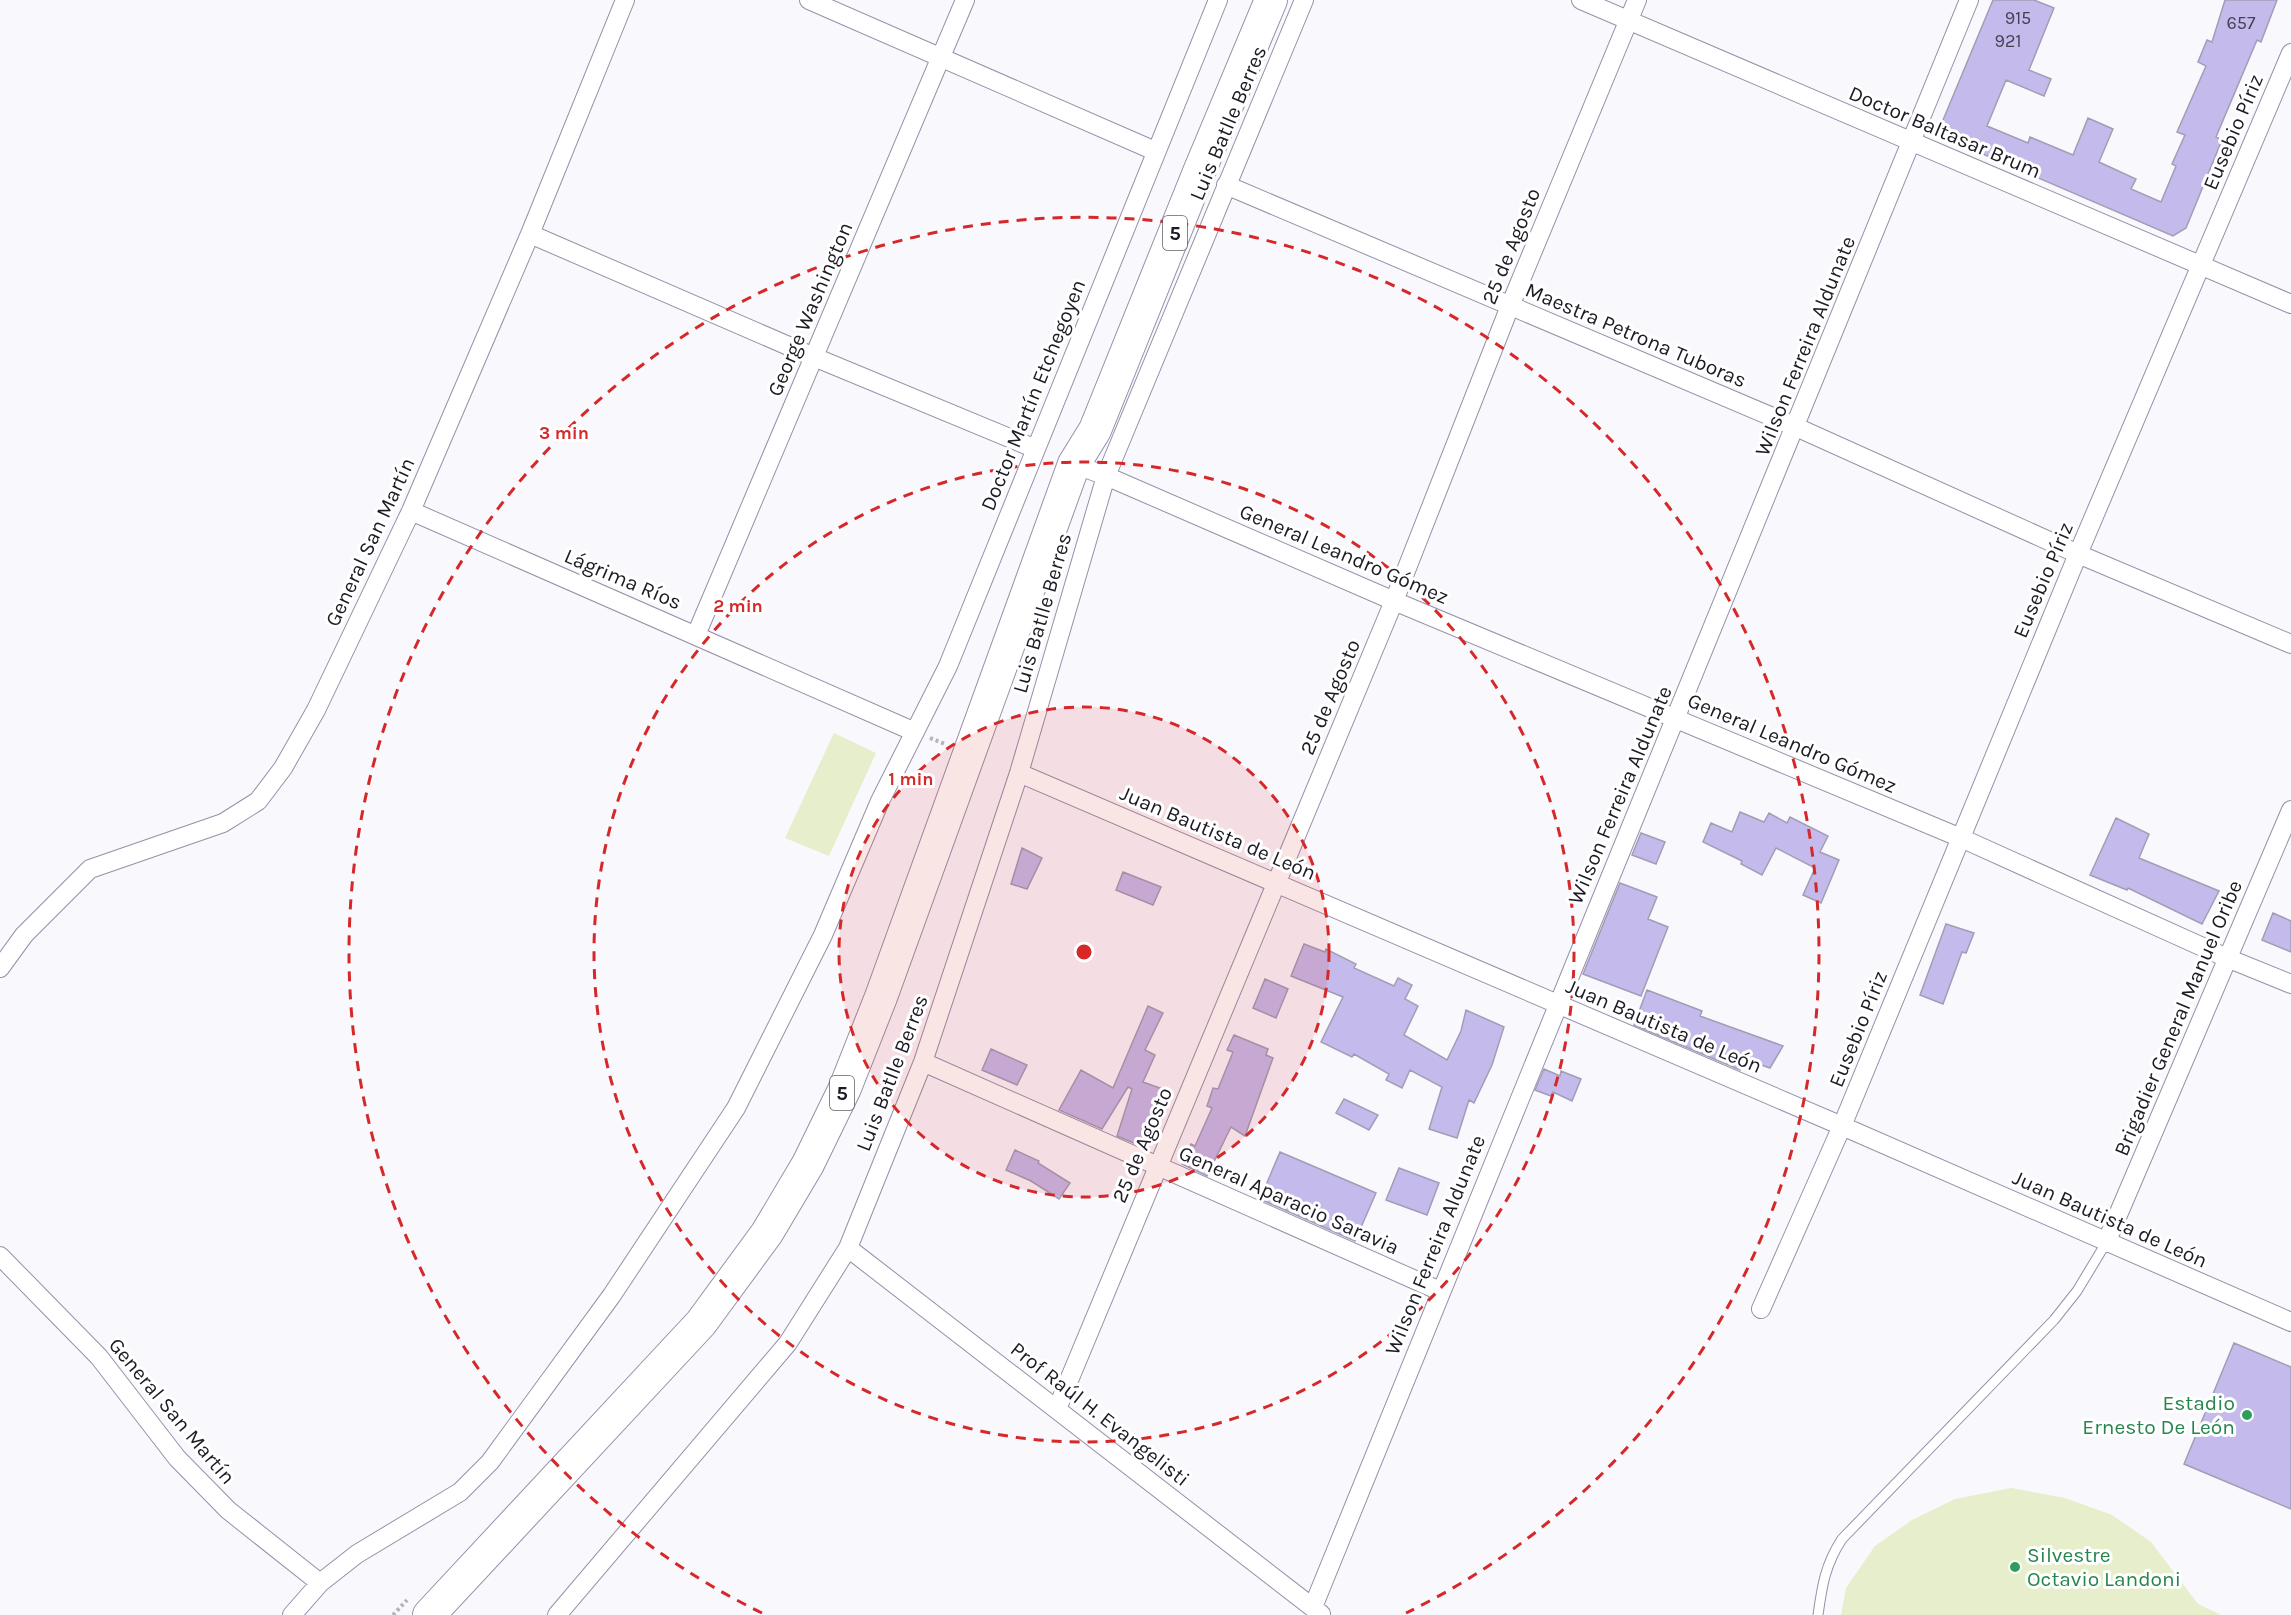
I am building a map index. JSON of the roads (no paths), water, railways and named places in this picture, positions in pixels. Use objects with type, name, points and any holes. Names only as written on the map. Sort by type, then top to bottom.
[{"type":"highway","name":"5","points":[[1074,464],[1076,423],[1249,0]]},
{"type":"highway","name":"5","points":[[429,1615],[701,1323],[762,1241],[808,1164],[845,1088],[877,1008],[1074,464],[1095,430],[1271,0]]},
{"type":"street","name":"General San Martín","points":[[0,968],[24,935],[90,869],[223,823],[258,801],[283,768],[316,710],[411,511],[530,234],[625,0]]},
{"type":"street","points":[[809,0],[1155,151]]},
{"type":"street","name":"George Washington","points":[[696,635],[965,0]]},
{"type":"street","name":"Doctor Martín Etchegoyen","points":[[292,1615],[320,1584],[357,1554],[459,1492],[490,1462],[612,1296],[736,1108],[823,934],[880,801],[948,666],[1218,0]]},
{"type":"street","name":"Luis Batlle Berres","points":[[557,1615],[788,1343],[848,1248],[923,1062],[1019,772],[1106,476],[1304,0]]},
{"type":"street","name":"Doctor Baltasar Brum","points":[[1581,0],[2291,304]]},
{"type":"street","name":"25 de Agosto","points":[[1057,1409],[1394,601],[1510,306],[1637,0]]},
{"type":"street","name":"Wilson Ferreira Aldunate","points":[[1318,1611],[1440,1291],[1796,428],[1969,0]]},
{"type":"street","name":"Eusebio Píriz","points":[[1761,1309],[1842,1126],[2078,554],[2291,53]]},
{"type":"street","name":"Maestra Petrona Tuboras","points":[[1226,185],[1796,428],[2078,554],[2291,644]]},
{"type":"street","points":[[530,234],[814,357],[1036,449]]},
{"type":"street","name":"General Leandro Gómez","points":[[1074,464],[1394,601],[1961,838],[2227,958],[2291,984]]},
{"type":"street","name":"Lágrima Ríos","points":[[411,511],[915,732]]},
{"type":"street","name":"Juan Bautista de León","points":[[1019,772],[2291,1322]]},
{"type":"street","name":"Brigadier General Manuel Oribe","points":[[2106,1243],[2291,810]]},
{"type":"street","name":"General Aparacio Saravia","points":[[923,1062],[1440,1291]]},
{"type":"street","name":"Prof Raúl H. Evangelisti","points":[[848,1248],[1318,1611]]},
{"type":"street","name":"General San Martín","points":[[0,1256],[99,1357],[177,1458],[228,1510],[320,1584]]},
{"type":"lane","points":[[1818,1615],[1824,1574],[1831,1556],[1842,1539],[2054,1320],[2078,1291],[2106,1243]]},
{"type":"place","name":"Estadio Ernesto De León","points":[[2247,1415]]},
{"type":"place","name":"Silvestre Octavio Landoni","points":[[2015,1567]]}]
